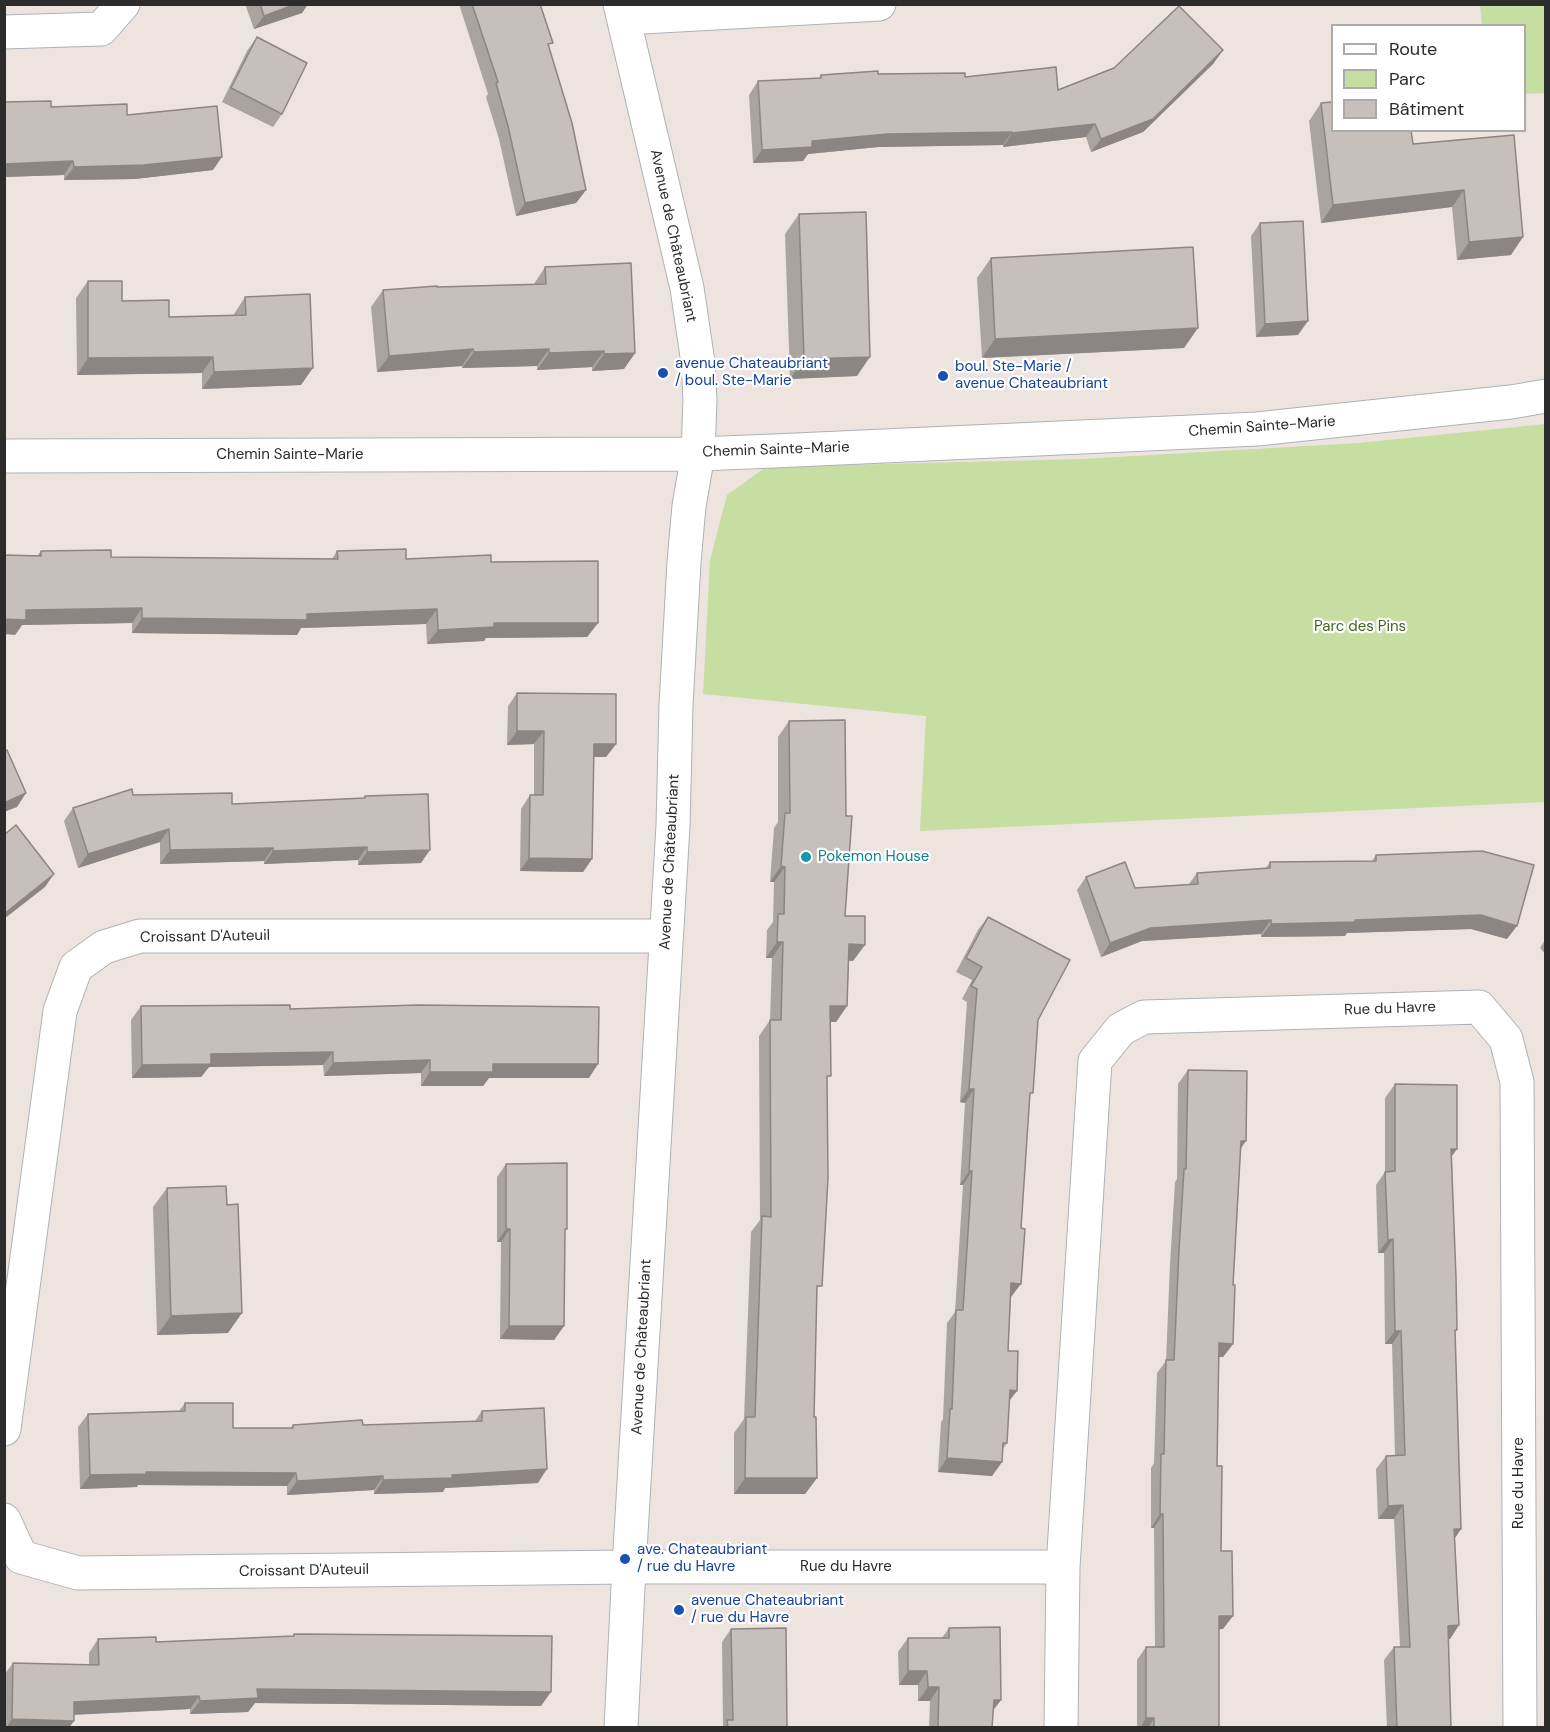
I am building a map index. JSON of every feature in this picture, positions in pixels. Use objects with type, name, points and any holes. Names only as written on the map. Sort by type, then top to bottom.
[{"type":"street","points":[[4,32],[101,29],[123,4]]},
{"type":"street","points":[[622,11],[879,4]]},
{"type":"street","name":"Avenue de Châteaubriant","points":[[621,1728],[673,826],[676,705],[684,562],[689,506],[698,454],[700,400],[698,363],[687,288],[622,11]]},
{"type":"street","name":"Chemin Sainte-Marie","points":[[4,456],[698,454],[1257,429],[1511,402],[1545,396]]},
{"type":"street","name":"Croissant D'Auteuil","points":[[4,1429],[60,1011],[75,967],[104,947],[140,936],[666,936]]},
{"type":"street","name":"Rue du Havre","points":[[1061,1728],[1063,1567],[1095,1061],[1120,1029],[1144,1017],[1479,1007],[1506,1039],[1517,1082],[1520,1728]]},
{"type":"street","name":"Croissant D'Auteuil","points":[[4,1520],[21,1557],[78,1573],[629,1567]]},
{"type":"street","name":"Rue du Havre","points":[[629,1567],[1063,1567]]},
{"type":"green space","points":[[1480,5],[1545,5],[1545,93],[1526,94],[1526,24],[1482,24]]},
{"type":"green space","name":"Parc des Pins","points":[[1545,424],[1545,802],[920,831],[926,716],[703,694],[710,560],[727,495],[766,467],[1081,459],[1358,443]]},
{"type":"building","points":[[260,4],[296,4],[264,16]]},
{"type":"building","points":[[472,4],[540,4],[553,43],[548,44],[572,123],[586,190],[525,203],[496,83],[498,82]]},
{"type":"building","points":[[1179,6],[1223,50],[1153,119],[1101,139],[1095,124],[1012,133],[888,134],[812,141],[812,147],[762,150],[758,81],[821,78],[821,75],[878,71],[878,74],[965,73],[965,77],[1056,67],[1058,90],[1114,68]]},
{"type":"building","points":[[257,37],[307,63],[282,114],[231,88]]},
{"type":"building","points":[[51,101],[51,107],[127,104],[127,115],[217,106],[222,157],[144,165],[74,167],[73,161],[4,164],[4,102]]},
{"type":"building","points":[[1331,102],[1331,132],[1411,132],[1413,144],[1514,135],[1523,237],[1469,242],[1464,190],[1333,205],[1321,103]]},
{"type":"building","points":[[866,212],[870,357],[804,359],[799,214]]},
{"type":"building","points":[[1303,221],[1308,321],[1265,324],[1260,223]]},
{"type":"building","points":[[1193,247],[1198,328],[995,339],[991,258]]},
{"type":"building","points":[[631,263],[635,353],[604,354],[604,351],[549,353],[549,349],[474,352],[473,349],[389,356],[383,290],[437,286],[546,284],[545,267]]},
{"type":"building","points":[[88,281],[122,281],[122,301],[169,300],[169,317],[246,315],[245,297],[310,294],[313,368],[214,372],[213,357],[88,358]]},
{"type":"building","points":[[406,549],[406,559],[491,555],[491,562],[598,561],[598,623],[494,623],[494,627],[438,630],[437,609],[307,614],[307,620],[142,618],[142,608],[26,610],[26,620],[4,619],[4,555],[41,556],[41,551],[111,550],[111,557],[338,559],[337,551]]},
{"type":"building","points":[[517,693],[616,694],[616,744],[594,744],[592,859],[529,858],[530,795],[543,795],[544,731],[517,731]]},
{"type":"building","points":[[845,720],[846,816],[852,816],[845,916],[865,916],[865,945],[849,944],[847,1006],[830,1006],[831,1076],[827,1076],[828,1178],[822,1286],[817,1286],[814,1417],[816,1417],[817,1478],[745,1478],[746,1417],[755,1417],[762,1216],[771,1217],[770,1020],[781,1020],[783,942],[777,942],[778,914],[784,914],[785,867],[781,866],[785,813],[790,813],[789,721]]},
{"type":"building","points":[[7,750],[26,793],[4,803],[4,751]]},
{"type":"building","points":[[132,789],[133,795],[232,793],[232,804],[428,794],[430,850],[367,852],[367,847],[273,851],[273,848],[170,850],[169,829],[88,854],[73,808]]},
{"type":"building","points":[[16,825],[54,874],[4,914],[4,835]]},
{"type":"building","points":[[1482,851],[1534,865],[1517,926],[1481,915],[1271,924],[1271,920],[1151,928],[1110,943],[1086,877],[1125,862],[1135,888],[1198,884],[1197,873],[1270,868],[1270,862],[1376,861],[1376,855]]},
{"type":"building","points":[[988,917],[1070,960],[1038,1020],[1033,1093],[1030,1093],[1021,1228],[1025,1229],[1021,1284],[1011,1283],[1008,1351],[1018,1351],[1017,1391],[1010,1390],[1007,1443],[1003,1443],[1002,1462],[947,1458],[950,1409],[952,1409],[956,1310],[963,1310],[972,1171],[969,1171],[974,1089],[969,1089],[977,989],[971,986],[982,967],[966,958]]},
{"type":"building","points":[[290,1005],[290,1009],[418,1005],[599,1007],[598,1064],[493,1064],[493,1072],[430,1072],[430,1060],[333,1063],[333,1052],[211,1054],[211,1064],[142,1065],[141,1006]]},
{"type":"building","points":[[1188,1070],[1247,1071],[1246,1141],[1241,1141],[1233,1285],[1235,1285],[1233,1344],[1219,1343],[1217,1466],[1222,1466],[1221,1551],[1232,1551],[1233,1616],[1219,1616],[1219,1728],[1154,1728],[1154,1718],[1146,1718],[1146,1647],[1164,1647],[1163,1514],[1160,1514],[1161,1454],[1164,1454],[1166,1360],[1174,1360],[1184,1169],[1186,1169]]},
{"type":"building","points":[[1395,1084],[1457,1085],[1457,1149],[1451,1149],[1461,1529],[1454,1529],[1459,1625],[1448,1626],[1451,1728],[1397,1728],[1394,1647],[1410,1647],[1403,1505],[1388,1506],[1386,1456],[1405,1455],[1401,1331],[1395,1331],[1393,1239],[1388,1240],[1385,1172],[1395,1171]]},
{"type":"building","points":[[567,1163],[564,1326],[509,1326],[510,1229],[506,1229],[506,1164]]},
{"type":"building","points":[[226,1186],[227,1205],[238,1204],[242,1313],[171,1316],[167,1188]]},
{"type":"building","points":[[185,1403],[233,1403],[233,1428],[293,1428],[293,1425],[362,1420],[363,1425],[482,1421],[482,1411],[544,1408],[547,1469],[452,1475],[452,1478],[383,1480],[383,1476],[297,1481],[296,1473],[146,1472],[146,1474],[90,1475],[88,1414],[185,1411]]},
{"type":"building","points":[[1000,1627],[1001,1700],[994,1700],[992,1728],[938,1728],[939,1687],[928,1687],[927,1671],[908,1671],[908,1638],[949,1638],[949,1628]]},
{"type":"building","points":[[786,1628],[787,1728],[728,1728],[727,1720],[733,1720],[731,1629]]},
{"type":"building","points":[[294,1634],[552,1636],[551,1692],[257,1689],[258,1698],[200,1701],[199,1696],[74,1702],[74,1721],[12,1719],[13,1663],[99,1665],[98,1639],[156,1637],[156,1642],[294,1636]]},
{"type":"place","name":"avenue Chateaubriant / boul. Ste-Marie","points":[[663,373]]},
{"type":"place","name":"boul. Ste-Marie / avenue Chateaubriant","points":[[943,376]]},
{"type":"place","name":"Pokemon House","points":[[806,857]]},
{"type":"place","name":"ave. Chateaubriant / rue du Havre","points":[[625,1559]]},
{"type":"place","name":"avenue Chateaubriant / rue du Havre","points":[[679,1610]]}]
